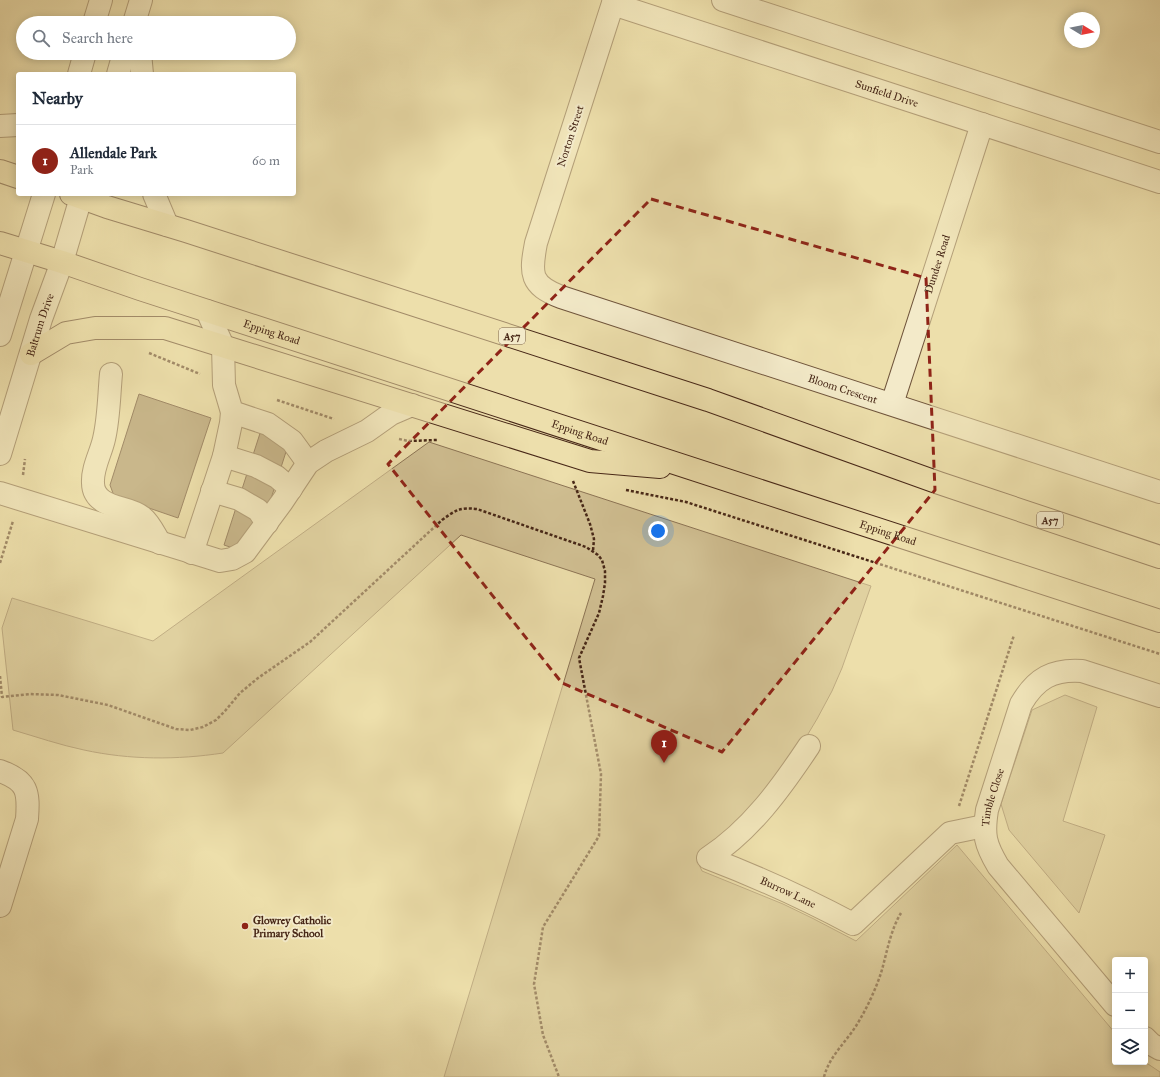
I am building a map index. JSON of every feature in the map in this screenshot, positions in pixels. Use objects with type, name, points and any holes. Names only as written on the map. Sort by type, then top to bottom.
[{"type":"main road","points":[[0,171],[16,176]]},
{"type":"main road","name":"A57","points":[[80,196],[107,207],[167,225],[708,400],[939,483],[1160,557]]},
{"type":"main road","name":"Epping Road","points":[[0,243],[1160,621]]},
{"type":"main road","points":[[31,354],[66,333],[95,328],[165,328],[590,461],[698,470]]},
{"type":"street","points":[[96,16],[101,0]]},
{"type":"street","points":[[723,0],[1160,142]]},
{"type":"street","name":"Sunfield Drive","points":[[614,2],[1160,182]]},
{"type":"street","name":"Norton Street","points":[[534,274],[532,259],[536,243],[614,2]]},
{"type":"street","points":[[80,72],[84,60]]},
{"type":"street","points":[[119,72],[122,60]]},
{"type":"street","points":[[141,60],[142,72]]},
{"type":"street","name":"Dundee Road","points":[[892,404],[982,124]]},
{"type":"street","points":[[0,126],[16,125]]},
{"type":"street","points":[[0,335],[43,196]]},
{"type":"street","name":"Baltrum Drive","points":[[0,454],[31,354],[62,262],[78,196]]},
{"type":"street","points":[[155,196],[167,225]]},
{"type":"street","name":"Bloom Crescent","points":[[534,274],[541,287],[548,292],[561,297],[1160,492]]},
{"type":"street","points":[[192,552],[224,456],[232,412],[224,385],[222,346],[207,311]]},
{"type":"street","points":[[111,374],[106,427],[93,474],[94,490],[98,498],[106,504],[137,514],[143,518],[160,542]]},
{"type":"street","points":[[10,496],[220,560],[232,559],[245,552],[267,523],[308,463],[326,451],[367,431],[391,414],[412,405]]},
{"type":"street","points":[[232,412],[268,424],[292,441],[308,463]]},
{"type":"street","points":[[224,456],[256,466],[277,477],[291,489]]},
{"type":"street","points":[[212,491],[239,500],[258,510],[267,523]]},
{"type":"street","name":"Timble Close","points":[[1112,1001],[998,866],[986,841],[984,826],[987,810],[1021,704],[1028,692],[1036,684],[1057,672],[1082,671],[1160,696]]},
{"type":"street","name":"Burrow Lane","points":[[809,746],[792,772],[754,819],[724,848],[708,858],[745,872],[818,905],[853,924],[950,833],[984,826]]},
{"type":"street","points":[[0,771],[18,780],[25,787],[28,797],[28,819],[0,906]]},
{"type":"street","points":[[1148,1041],[1160,1049]]},
{"type":"path","points":[[146,351],[224,385]]},
{"type":"path","points":[[276,399],[367,431],[408,440],[442,440]]},
{"type":"path","points":[[0,563],[10,496],[26,454]]},
{"type":"path","points":[[572,475],[590,524],[594,539],[594,551]]},
{"type":"path","points":[[621,488],[638,493],[686,502],[1160,654]]},
{"type":"path","points":[[0,676],[2,697],[30,694],[58,695],[108,705],[176,729],[196,729],[216,720],[240,693],[258,678],[310,642],[442,520],[453,512],[465,508],[477,509],[594,551],[602,560],[605,571],[605,582],[599,613],[579,658],[602,774],[599,836],[543,927],[534,984],[543,1035],[559,1077]]},
{"type":"highlighted area","points":[[651,199],[926,278],[935,490],[722,752],[562,683],[388,464]]},
{"type":"shaded area","points":[[429,442],[871,586],[842,668],[817,719],[785,769],[714,846],[697,860],[702,871],[783,904],[856,941],[957,845],[1112,1029],[1112,1065],[1148,1064],[1160,1072],[1160,1077],[444,1077],[595,579],[461,535],[223,753],[171,758],[119,756],[75,748],[13,730],[2,628],[12,598],[153,641]]},
{"type":"shaded area","points":[[1065,695],[1097,707],[1063,821],[1105,835],[1079,913],[1009,830],[1001,804],[1032,710]]},
{"type":"building","points":[[139,394],[211,418],[178,518],[114,496],[110,485]]},
{"type":"building","points":[[263,424],[292,433],[253,555],[224,545]]},
{"type":"place","name":"Allendale Park","points":[[664,763]]},
{"type":"place","name":"Glowrey Catholic Primary School","points":[[245,926]]}]
